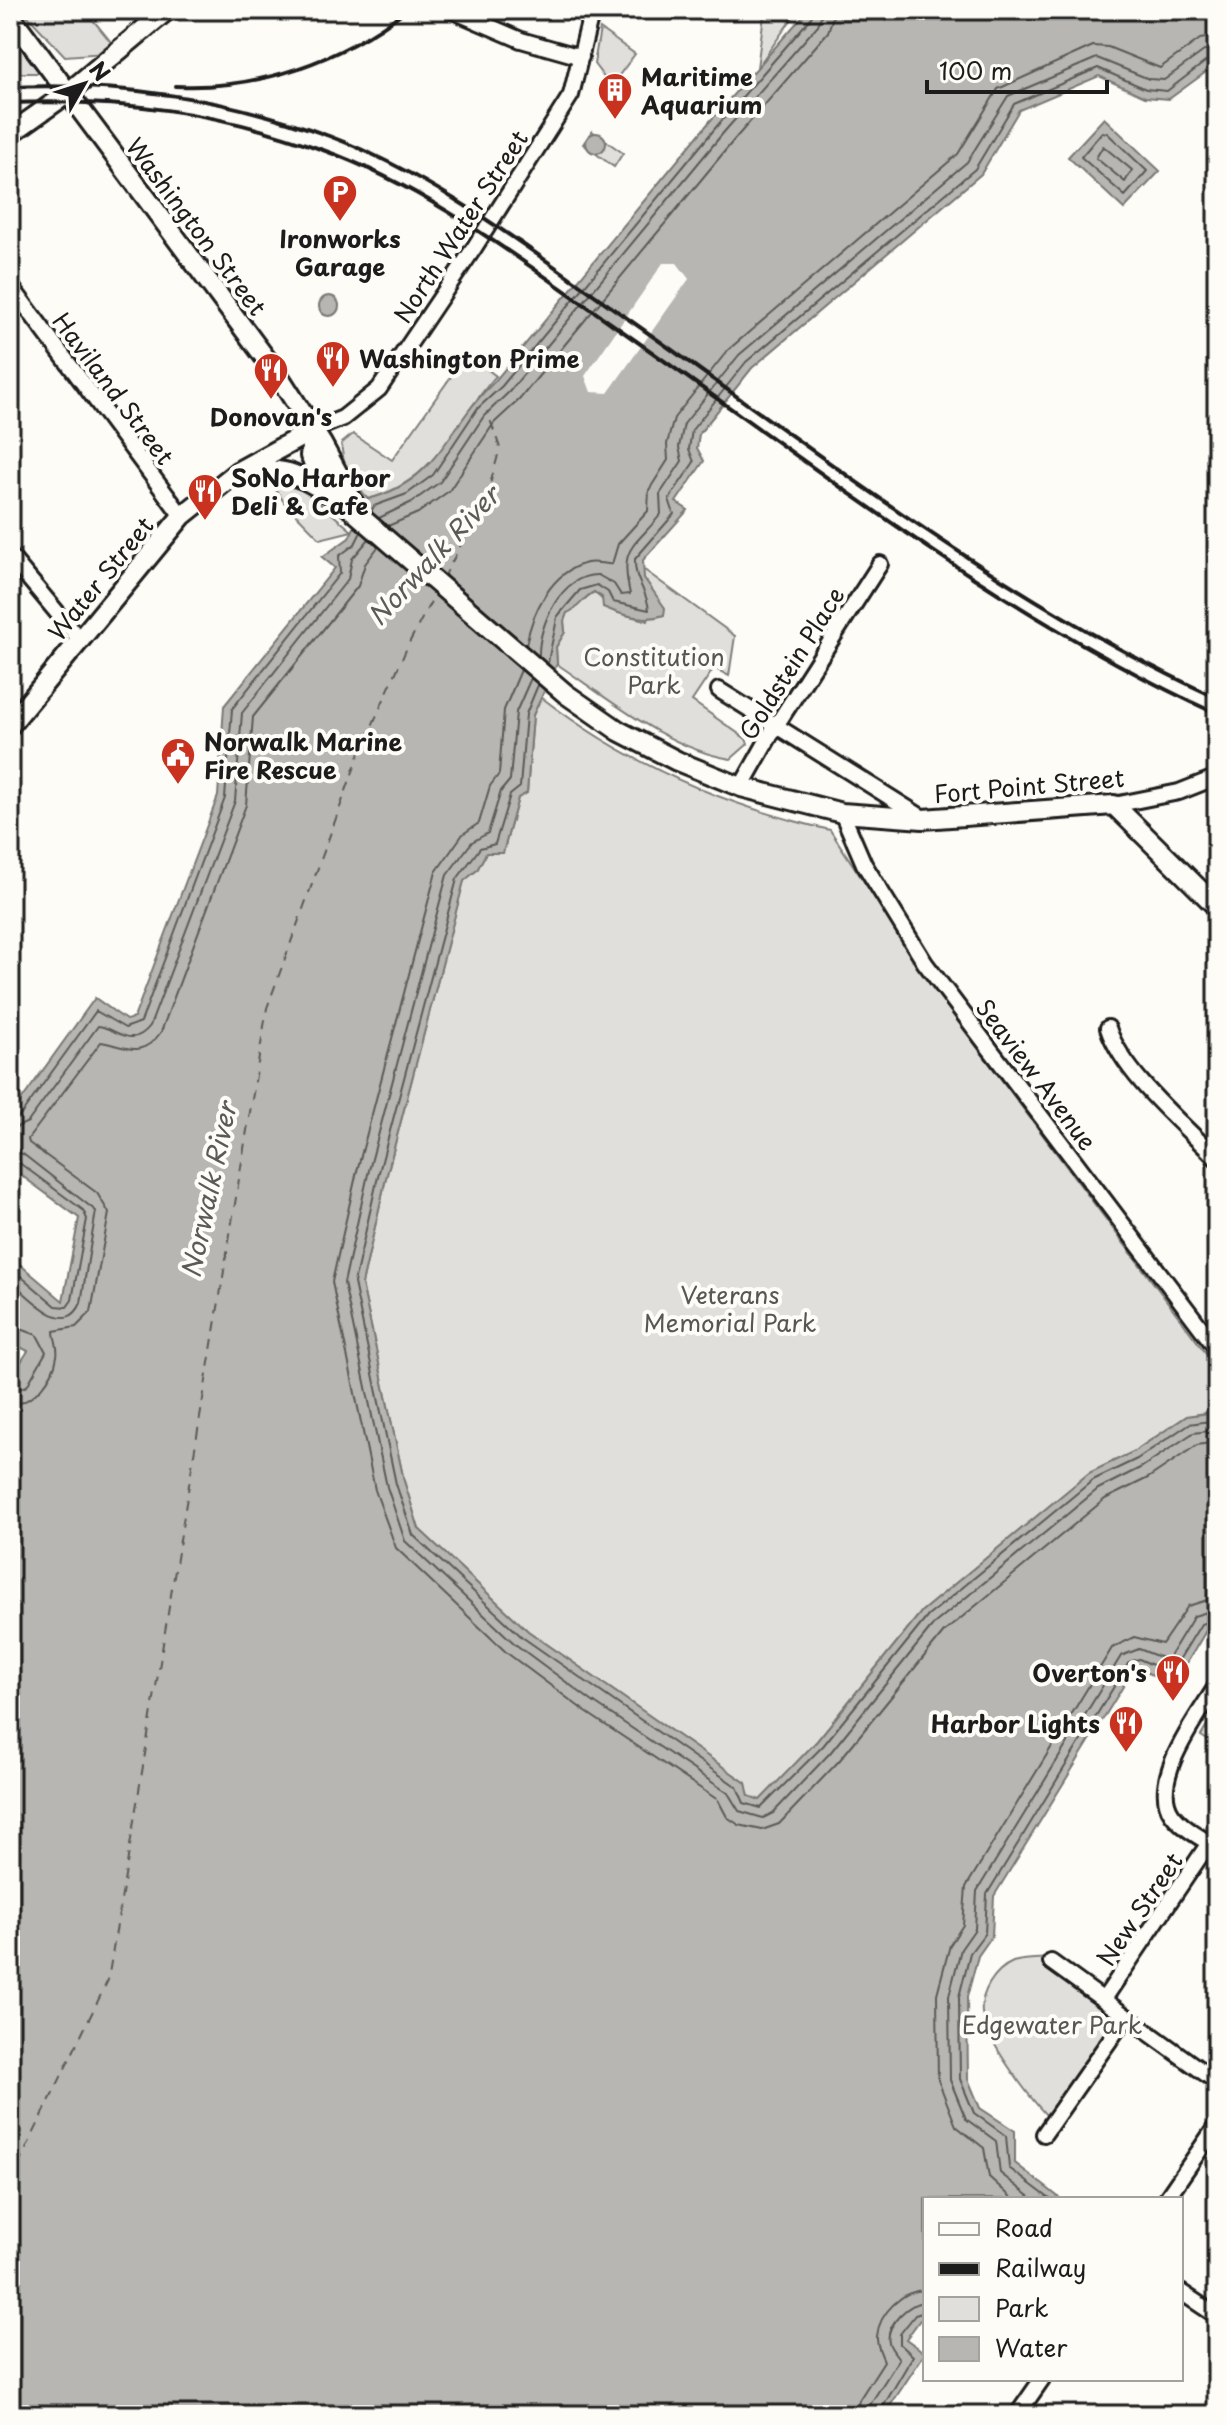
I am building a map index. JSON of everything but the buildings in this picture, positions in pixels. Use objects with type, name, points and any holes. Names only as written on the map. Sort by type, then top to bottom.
[{"type":"main road","points":[[10,134],[68,93],[167,10]]},
{"type":"main road","name":"Washington Street","points":[[10,15],[278,375],[313,430],[360,515]]},
{"type":"main road","name":"Washington Street","points":[[313,430],[310,456],[322,480],[342,503],[360,515]]},
{"type":"main road","name":"Water Street","points":[[10,725],[182,516],[237,472],[313,430]]},
{"type":"main road","points":[[237,472],[276,468],[293,472],[342,503]]},
{"type":"main road","name":"Fort Point Street","points":[[360,515],[566,694],[619,731],[677,761],[741,787],[842,813],[923,819],[1114,805]]},
{"type":"main road","points":[[1114,805],[1217,907]]},
{"type":"street","points":[[451,10],[521,40],[581,57]]},
{"type":"street","name":"North Water Street","points":[[313,430],[343,418],[379,389],[571,95],[592,10]]},
{"type":"street","name":"Haviland Street","points":[[10,285],[182,516]]},
{"type":"street","points":[[10,556],[80,640]]},
{"type":"street","name":"Goldstein Place","points":[[741,787],[776,725],[880,564]]},
{"type":"street","points":[[719,690],[923,819]]},
{"type":"street","name":"Fort Point Street","points":[[1114,805],[1179,792],[1217,777]]},
{"type":"street","name":"Seaview Avenue","points":[[842,813],[864,864],[925,963],[1217,1349]]},
{"type":"street","points":[[1108,1028],[1112,1041],[1149,1089],[1217,1159]]},
{"type":"street","points":[[1213,1845],[1180,1823],[1165,1801],[1168,1774],[1217,1685]]},
{"type":"street","name":"New Street","points":[[1104,1999],[1213,1845]]},
{"type":"street","points":[[1051,1962],[1217,2082]]},
{"type":"street","points":[[1044,2134],[1126,2017]]},
{"type":"street","points":[[1167,2197],[1217,2125]]},
{"type":"street","points":[[1183,2293],[1217,2316]]},
{"type":"street","points":[[1020,2414],[1041,2381]]},
{"type":"green space","points":[[22,10],[85,10],[119,52],[65,56]]},
{"type":"green space","points":[[764,10],[798,10],[757,68],[764,15]]},
{"type":"green space","points":[[600,29],[635,54],[614,82],[606,80],[594,64]]},
{"type":"green space","points":[[10,34],[46,73],[10,73]]},
{"type":"green space","points":[[592,131],[623,153],[614,167],[583,144]]},
{"type":"green space","points":[[467,354],[496,376],[427,465],[392,491],[368,499],[345,469],[341,444],[353,434],[392,460]]},
{"type":"green space","points":[[270,481],[305,491],[352,531],[320,539],[284,502]]},
{"type":"green space","name":"Constitution Park","points":[[643,569],[735,636],[729,676],[714,668],[692,701],[746,739],[748,744],[731,759],[685,745],[662,734],[557,664],[556,647],[565,632],[567,612],[594,592],[616,612],[648,621],[654,598],[643,578]]},
{"type":"green space","name":"Veterans Memorial Park","points":[[541,697],[608,743],[678,780],[753,809],[830,830],[939,996],[1217,1368],[1217,1411],[1187,1416],[1133,1452],[1089,1473],[922,1611],[817,1741],[760,1801],[748,1796],[746,1783],[528,1631],[419,1529],[404,1481],[362,1284],[386,1178],[464,880],[477,870],[486,853],[503,853],[518,798],[527,793],[533,715]]},
{"type":"green space","points":[[1217,1709],[1217,1746],[1201,1736]]},
{"type":"green space","name":"Edgewater Park","points":[[1057,1958],[1129,2011],[1054,2123],[1001,2055],[985,2025],[982,2005],[990,1983],[1006,1966],[1023,1960]]},
{"type":"water","name":"Norwalk River","points":[[808,10],[1217,10],[1217,64],[1169,99],[1145,97],[1099,76],[1019,110],[981,174],[752,368],[699,434],[697,448],[704,461],[676,502],[688,510],[643,560],[644,578],[665,608],[664,615],[642,618],[618,613],[603,607],[602,597],[594,592],[567,613],[565,632],[556,647],[557,664],[533,715],[527,793],[518,798],[503,853],[486,853],[477,870],[464,881],[386,1178],[362,1284],[404,1481],[419,1529],[528,1631],[746,1783],[749,1796],[760,1800],[817,1741],[922,1611],[1089,1473],[1133,1452],[1187,1416],[1217,1412],[1217,1627],[1207,1629],[1174,1685],[1135,1667],[994,1896],[992,1936],[978,1956],[967,1997],[968,2079],[980,2108],[1015,2131],[1015,2163],[1058,2197],[923,2197],[923,2320],[906,2339],[923,2352],[923,2356],[884,2415],[10,2415],[10,1379],[28,1351],[10,1342],[10,1256],[63,1301],[79,1218],[10,1167],[10,1116],[95,998],[126,1020],[134,1018],[218,796],[224,706],[335,568],[322,557],[349,538],[368,499],[392,491],[427,466],[478,399],[711,120]]},
{"type":"water","points":[[1104,118],[1160,171],[1124,209],[1068,157]]},
{"type":"water","points":[[596,133],[603,136],[606,143],[603,150],[596,153],[589,150],[586,143],[589,136]]},
{"type":"water","points":[[329,296],[336,299],[339,306],[336,313],[329,316],[322,313],[319,306],[322,299]]},
{"type":"pier","points":[[663,263],[677,263],[689,279],[608,393],[591,392],[585,376]]},
{"type":"ferry route","points":[[443,579],[487,495],[500,448],[487,411]]},
{"type":"ferry route","points":[[10,2182],[108,1980],[267,1008],[359,755],[410,641],[436,592]]},
{"type":"railway","points":[[175,86],[237,83],[297,69],[354,44],[406,10]]},
{"type":"railway","points":[[10,87],[92,87],[211,102],[251,111],[329,136],[408,172],[518,241],[839,470],[986,570],[1138,659],[1217,698]]},
{"type":"railway","points":[[10,103],[92,103],[207,117],[323,150],[400,184],[508,251],[981,583],[1136,674],[1217,714]]},
{"type":"place","name":"Maritime Aquarium","points":[[615,121]]},
{"type":"place","name":"Ironworks Garage","points":[[340,223]]},
{"type":"place","name":"Washington Prime","points":[[333,389]]},
{"type":"place","name":"Donovan's","points":[[271,401]]},
{"type":"place","name":"SoNo Harbor Deli & Cafe","points":[[205,522]]},
{"type":"place","name":"Norwalk Marine Fire Rescue","points":[[178,786]]},
{"type":"place","name":"Overton's","points":[[1173,1703]]},
{"type":"place","name":"Harbor Lights","points":[[1126,1754]]}]
